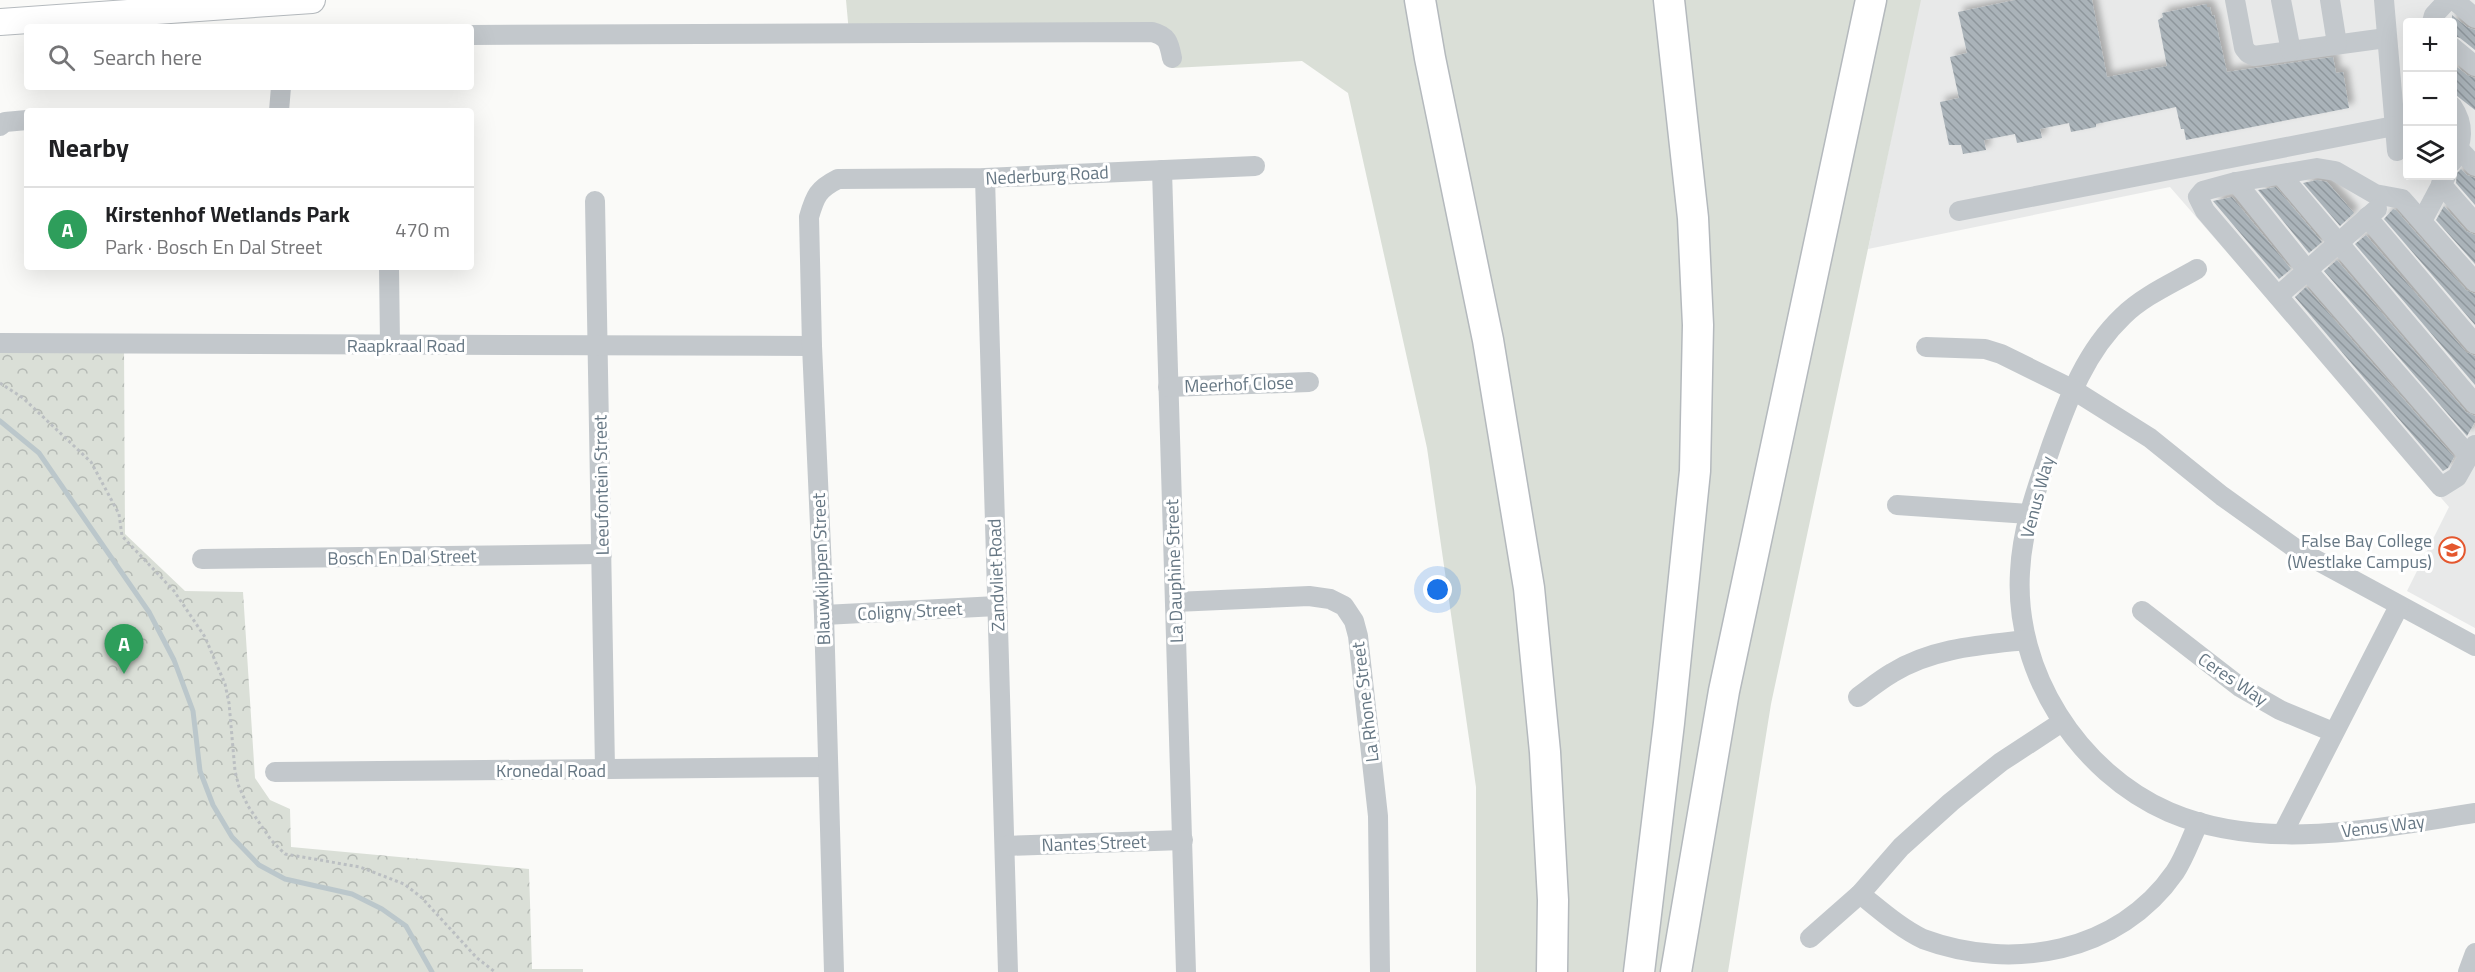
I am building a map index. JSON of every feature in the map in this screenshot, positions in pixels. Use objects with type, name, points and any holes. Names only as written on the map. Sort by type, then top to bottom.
[{"type":"highway","points":[[1410,0],[1430,58]]},
{"type":"highway","points":[[1420,0],[1488,340],[1529,588],[1545,752],[1553,900],[1552,972]]},
{"type":"highway","points":[[1639,972],[1672,700],[1695,471],[1698,325],[1693,218],[1670,0]]},
{"type":"highway","points":[[1676,972],[1724,691],[1871,0]]},
{"type":"main road","points":[[0,22],[312,0]]},
{"type":"street","points":[[2235,0],[2242,38],[2248,53],[2254,57],[2386,38]]},
{"type":"street","points":[[2281,0],[2291,51]]},
{"type":"street","points":[[2330,0],[2337,44]]},
{"type":"street","points":[[2384,0],[2397,151]]},
{"type":"street","points":[[2433,18],[2448,0]]},
{"type":"street","points":[[2454,0],[2475,18]]},
{"type":"street","points":[[474,35],[1152,32],[1163,35],[1169,42],[1172,58]]},
{"type":"street","points":[[2457,51],[2475,66]]},
{"type":"street","points":[[279,108],[281,90]]},
{"type":"street","points":[[2457,153],[2462,136],[2462,115]]},
{"type":"street","points":[[0,126],[24,120]]},
{"type":"street","points":[[1959,211],[2394,126]]},
{"type":"street","points":[[2457,157],[2475,166]]},
{"type":"street","name":"Nederburg Road","points":[[838,179],[985,178],[1255,166]]},
{"type":"street","points":[[2236,182],[2307,270],[2472,450],[2457,477],[2441,487],[2200,204],[2198,197],[2203,191],[2236,182],[2317,168],[2335,171],[2375,194],[2402,199],[2475,282]]},
{"type":"street","name":"La Dauphine Street","points":[[1162,170],[1186,972]]},
{"type":"street","points":[[2281,175],[2337,244],[2475,404]]},
{"type":"street","name":"Zandvliet Road","points":[[985,178],[1008,972]]},
{"type":"street","name":"Blauwklippen Street","points":[[834,972],[824,615],[812,346],[809,217],[813,201],[822,187],[838,179]]},
{"type":"street","points":[[2422,221],[2444,180],[2475,223]]},
{"type":"street","points":[[2278,296],[2391,197]]},
{"type":"street","name":"Leeufontein Street","points":[[595,201],[605,769]]},
{"type":"street","points":[[2367,217],[2475,344]]},
{"type":"street","name":"Venus Way","points":[[2197,269],[2123,315],[2083,367],[2072,389],[2029,514],[2020,572],[2021,607],[2026,640],[2040,680],[2062,722],[2106,773],[2130,790],[2168,811],[2199,822],[2248,832],[2341,832],[2475,813]]},
{"type":"street","points":[[389,270],[390,345]]},
{"type":"street","name":"Raapkraal Road","points":[[0,343],[812,346]]},
{"type":"street","points":[[1926,347],[1973,348],[2001,354],[2072,389],[2150,438],[2222,496],[2295,549],[2475,646]]},
{"type":"street","name":"Meerhof Close","points":[[1168,387],[1309,382]]},
{"type":"street","points":[[1897,505],[2029,514]]},
{"type":"street","name":"Bosch En Dal Street","points":[[202,559],[602,554]]},
{"type":"street","name":"La Rhone Street","points":[[1175,602],[1309,596],[1330,599],[1344,606],[1354,621],[1362,659],[1378,816],[1380,972]]},
{"type":"street","name":"Coligny Street","points":[[824,615],[997,606]]},
{"type":"street","points":[[2283,833],[2399,606]]},
{"type":"street","name":"Ceres Way","points":[[2142,611],[2240,687],[2280,710],[2333,732]]},
{"type":"street","points":[[1858,697],[1893,672],[1923,658],[1948,651],[2026,640]]},
{"type":"street","points":[[1810,938],[1860,894],[1901,847],[1952,802],[2001,762],[2062,722]]},
{"type":"street","name":"Kronedal Road","points":[[274,772],[828,767]]},
{"type":"street","points":[[1860,894],[1922,938],[1958,952],[1997,958],[2035,958],[2060,953],[2091,942],[2143,908],[2176,870],[2199,822]]},
{"type":"street","name":"Nantes Street","points":[[1005,846],[1183,840]]},
{"type":"street","points":[[2468,972],[2475,953]]},
{"type":"path","points":[[0,383],[23,398],[91,462],[119,514],[122,536],[174,591],[205,637],[225,684],[229,703],[235,771],[239,786],[248,806],[271,840],[285,854],[360,867],[404,884],[421,897],[477,958],[494,972]]},
{"type":"shaded area","points":[[1920,0],[2475,0],[2475,628],[2407,591],[2449,507],[2170,187],[1868,249]]},
{"type":"green space","points":[[846,0],[1921,0],[1771,704],[1728,972],[1476,972],[1476,787],[1427,448],[1348,93],[1302,61],[1173,68],[1172,58],[1163,35],[849,33]]},
{"type":"green space","points":[[0,344],[124,344],[125,534],[185,591],[243,592],[255,778],[270,800],[290,809],[291,847],[529,869],[532,969],[583,969],[583,972],[0,972]]},
{"type":"building","points":[[2015,0],[2092,0],[2107,77],[2167,66],[2158,20],[2163,17],[2162,13],[2207,4],[2212,16],[2214,15],[2227,72],[2333,57],[2336,73],[2343,72],[2349,108],[2186,140],[2176,107],[2096,124],[2096,127],[2071,132],[2069,123],[2040,129],[2042,138],[2017,143],[2015,134],[1984,140],[1986,150],[1963,154],[1961,145],[1949,145],[1940,102],[1959,98],[1950,57],[1967,53],[1958,12]]},
{"type":"building","points":[[2457,19],[2475,30],[2475,50],[2457,37]]},
{"type":"building","points":[[2457,67],[2475,78],[2475,110],[2457,96]]},
{"type":"building","points":[[2461,169],[2467,175],[2475,178],[2475,205],[2456,183],[2457,173]]},
{"type":"building","points":[[2317,180],[2327,182],[2354,213],[2340,226],[2303,183]]},
{"type":"building","points":[[2276,187],[2322,242],[2309,253],[2258,190]]},
{"type":"building","points":[[2232,197],[2291,269],[2279,279],[2213,201]]},
{"type":"building","points":[[2444,206],[2466,231],[2475,235],[2475,264],[2436,220]]},
{"type":"building","points":[[2393,209],[2466,290],[2475,294],[2475,325],[2384,219]]},
{"type":"building","points":[[2366,235],[2466,352],[2475,356],[2475,385],[2355,244]]},
{"type":"building","points":[[2337,260],[2466,412],[2475,416],[2475,422],[2467,436],[2324,271]]},
{"type":"building","points":[[2306,287],[2454,457],[2448,468],[2443,471],[2295,297]]},
{"type":"waterway","points":[[0,421],[39,453],[149,612],[174,660],[193,711],[200,771],[213,805],[232,837],[259,865],[285,879],[352,894],[382,909],[406,926],[432,972]]},
{"type":"place","name":"False Bay College (Westlake Campus)","points":[[2452,550]]},
{"type":"place","name":"Kirstenhof Wetlands Park","points":[[124,674]]}]
